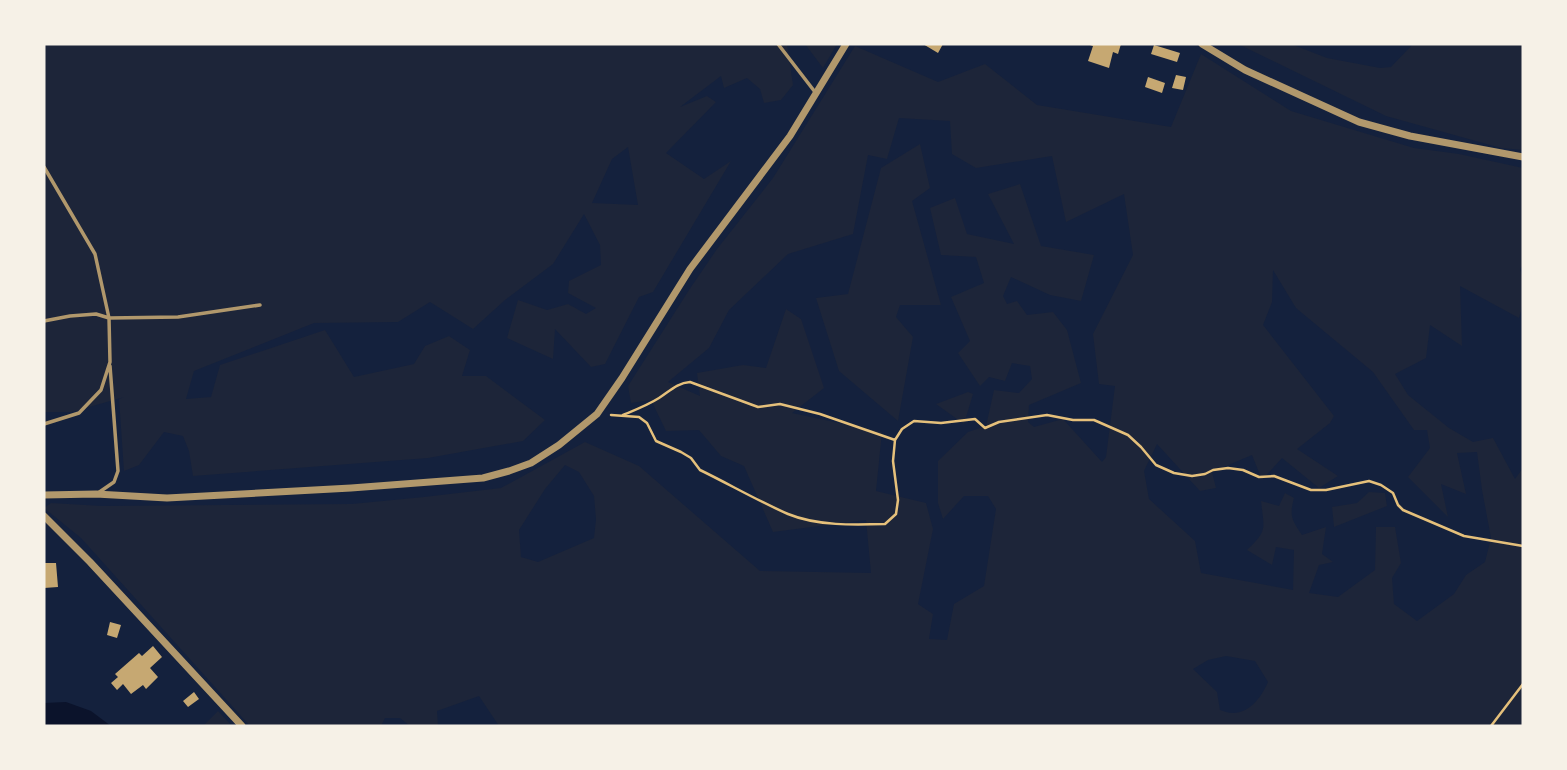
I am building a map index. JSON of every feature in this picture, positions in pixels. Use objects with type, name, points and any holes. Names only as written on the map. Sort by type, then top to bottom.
[{"type":"street","points":[[44,495],[96,494],[167,498],[233,495],[483,478],[531,463],[559,446],[597,414],[622,379],[690,269],[790,136],[846,44]]},
{"type":"street","points":[[1202,44],[1245,70],[1360,122],[1410,136],[1523,157]]},
{"type":"street","points":[[44,516],[242,726]]},
{"type":"lane","points":[[778,44],[816,93]]},
{"type":"lane","points":[[44,167],[94,254],[109,318],[118,471],[114,482],[96,494]]},
{"type":"lane","points":[[44,321],[96,314],[109,318],[178,317],[260,305]]},
{"type":"lane","points":[[44,424],[79,413],[101,390],[110,362]]},
{"type":"path","points":[[621,415],[652,402],[681,383],[690,383],[758,407],[780,404],[820,414],[895,440]]},
{"type":"path","points":[[597,414],[639,417],[647,423],[656,441],[691,458],[701,470],[790,514],[813,520],[885,524],[896,514],[898,500],[893,461],[895,440],[902,429],[914,421],[941,423],[975,419],[985,428],[1012,419],[1047,415],[1073,420],[1094,420],[1128,435],[1156,465],[1174,473],[1192,476],[1228,468],[1243,470],[1259,477],[1273,476],[1311,490],[1326,490],[1369,481],[1381,485],[1393,494],[1403,510],[1464,536],[1523,546]]},
{"type":"path","points":[[1491,726],[1523,684]]},
{"type":"shaded area","points":[[44,44],[787,44],[793,85],[781,100],[764,103],[760,89],[747,78],[724,88],[721,76],[680,107],[707,96],[716,102],[666,153],[704,179],[731,161],[653,292],[639,297],[605,364],[591,367],[555,329],[553,359],[507,338],[518,300],[547,310],[568,304],[586,314],[596,308],[568,293],[569,281],[601,265],[600,245],[584,214],[553,264],[505,300],[473,329],[430,302],[398,322],[314,323],[194,371],[186,399],[211,397],[220,365],[325,330],[354,377],[414,364],[425,346],[449,336],[470,350],[462,376],[486,376],[545,420],[523,441],[428,458],[193,476],[189,451],[183,436],[164,432],[139,465],[124,471],[119,399],[124,397],[72,412],[44,412]],"holes":[[[628,147],[638,205],[592,203],[612,159]]]},
{"type":"shaded area","points":[[805,44],[837,44],[823,68]]},
{"type":"shaded area","points":[[1238,44],[1291,44],[1327,58],[1380,68],[1391,67],[1413,44],[1523,44],[1523,150],[1501,148],[1386,116]]},
{"type":"shaded area","points":[[855,46],[938,82],[985,64],[1037,105],[1171,127],[1201,54],[1291,111],[1414,148],[1459,154],[1523,168],[1523,265],[1520,269],[1524,294],[1519,318],[1460,286],[1462,346],[1430,325],[1426,358],[1395,374],[1408,395],[1449,428],[1473,442],[1493,438],[1515,479],[1523,468],[1523,726],[499,726],[479,696],[437,711],[438,726],[410,726],[400,718],[385,718],[381,726],[250,726],[81,538],[44,508],[51,503],[102,506],[352,504],[501,488],[585,442],[639,466],[760,571],[871,573],[866,520],[773,532],[744,466],[721,456],[699,430],[666,431],[651,400],[631,403],[628,386],[717,249],[773,178]],"holes":[[[899,118],[950,121],[952,154],[976,168],[1052,156],[1066,222],[1124,194],[1133,255],[1093,334],[1099,384],[1115,386],[1106,457],[1102,462],[1063,419],[1034,427],[1028,422],[1029,405],[1081,383],[1067,330],[1053,312],[1027,315],[1017,301],[1007,304],[1003,296],[1011,277],[1050,295],[1081,301],[1094,255],[1041,246],[1020,184],[988,194],[1014,244],[967,234],[955,198],[930,208],[941,255],[976,257],[984,283],[951,297],[970,341],[958,353],[980,386],[989,377],[1005,381],[1012,363],[1030,366],[1032,379],[1019,393],[994,390],[986,426],[968,432],[938,461],[938,503],[943,519],[964,496],[988,496],[996,509],[984,586],[954,604],[947,640],[929,639],[933,614],[918,604],[933,529],[926,503],[876,491],[882,432],[792,413],[824,388],[801,319],[786,309],[766,368],[743,365],[697,373],[700,396],[668,382],[709,348],[729,310],[788,254],[853,234],[868,155],[887,159]],[[1273,270],[1296,308],[1373,372],[1414,430],[1427,430],[1430,448],[1408,477],[1448,517],[1441,484],[1466,494],[1457,453],[1477,452],[1491,538],[1485,562],[1466,575],[1454,594],[1417,621],[1394,604],[1392,578],[1401,563],[1395,527],[1376,527],[1375,570],[1338,597],[1309,593],[1319,565],[1333,562],[1322,554],[1326,527],[1302,535],[1292,518],[1294,498],[1285,493],[1279,506],[1261,501],[1263,528],[1247,550],[1272,565],[1276,547],[1294,550],[1293,590],[1201,573],[1195,541],[1149,499],[1144,471],[1157,444],[1200,491],[1216,488],[1212,472],[1252,455],[1262,480],[1282,458],[1319,488],[1338,476],[1297,449],[1330,423],[1334,416],[1263,325],[1272,302]],[[565,465],[579,472],[594,496],[596,519],[594,538],[538,562],[521,557],[519,530],[545,489]],[[1226,656],[1255,661],[1268,682],[1259,698],[1245,710],[1233,713],[1220,710],[1217,692],[1193,669],[1208,660]]]},
{"type":"shaded area","points":[[920,144],[930,188],[912,201],[941,305],[900,305],[896,317],[913,337],[898,421],[839,371],[816,298],[848,294],[881,168]]},
{"type":"shaded area","points":[[968,392],[973,394],[964,424],[936,404]]},
{"type":"shaded area","points":[[1369,492],[1385,493],[1387,506],[1334,527],[1332,507],[1357,503]]},
{"type":"shaded area","points":[[66,702],[91,711],[111,726],[44,726],[44,703]]},
{"type":"shaded area","points":[[218,711],[232,726],[203,726]]},
{"type":"building","points":[[923,44],[943,44],[938,53]]},
{"type":"building","points":[[1087,44],[1121,44],[1118,54],[1113,52],[1109,68],[1088,61],[1093,46]]},
{"type":"building","points":[[1154,45],[1180,53],[1177,62],[1151,54]]},
{"type":"building","points":[[1176,75],[1186,77],[1183,90],[1172,88]]},
{"type":"building","points":[[1148,77],[1165,83],[1162,93],[1145,87]]},
{"type":"building","points":[[44,563],[56,563],[58,587],[44,588]]},
{"type":"building","points":[[110,622],[121,625],[117,638],[107,635]]},
{"type":"building","points":[[153,646],[162,657],[150,668],[158,677],[146,689],[143,685],[131,694],[123,684],[117,690],[111,683],[118,677],[115,674],[139,653],[142,656]]},
{"type":"building","points":[[194,692],[199,699],[188,707],[183,701]]}]
